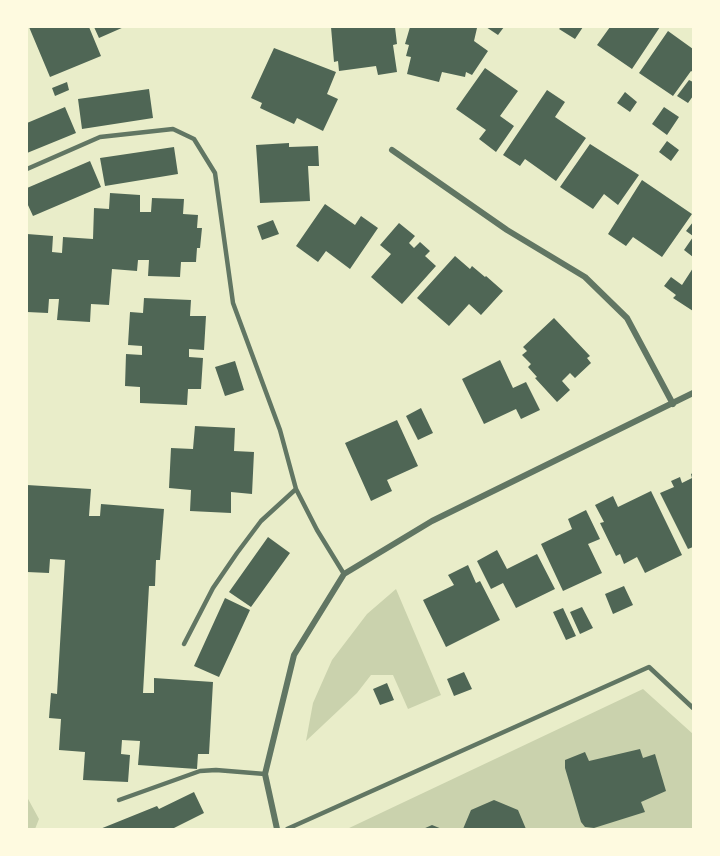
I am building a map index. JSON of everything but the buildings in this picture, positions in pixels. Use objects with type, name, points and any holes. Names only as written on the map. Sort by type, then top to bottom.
[{"type":"street","points":[[392,150],[507,230],[585,277],[627,318],[673,404]]},
{"type":"street","points":[[277,829],[265,774],[294,655],[344,574],[432,521],[693,393]]},
{"type":"lane","points":[[27,169],[100,137],[173,129],[194,139],[215,173],[233,303],[280,430],[296,489],[317,530],[344,574]]},
{"type":"lane","points":[[184,644],[213,588],[237,553],[268,513],[296,489]]},
{"type":"lane","points":[[287,829],[649,666],[693,708]]},
{"type":"lane","points":[[119,800],[200,771],[265,774]]},
{"type":"green space","points":[[396,589],[441,695],[408,709],[393,675],[371,675],[357,693],[306,741],[313,703],[332,660],[367,614]]},
{"type":"green space","points":[[643,689],[693,734],[693,829],[347,829]]},
{"type":"green space","points":[[27,797],[39,819],[35,829],[27,829]]}]
